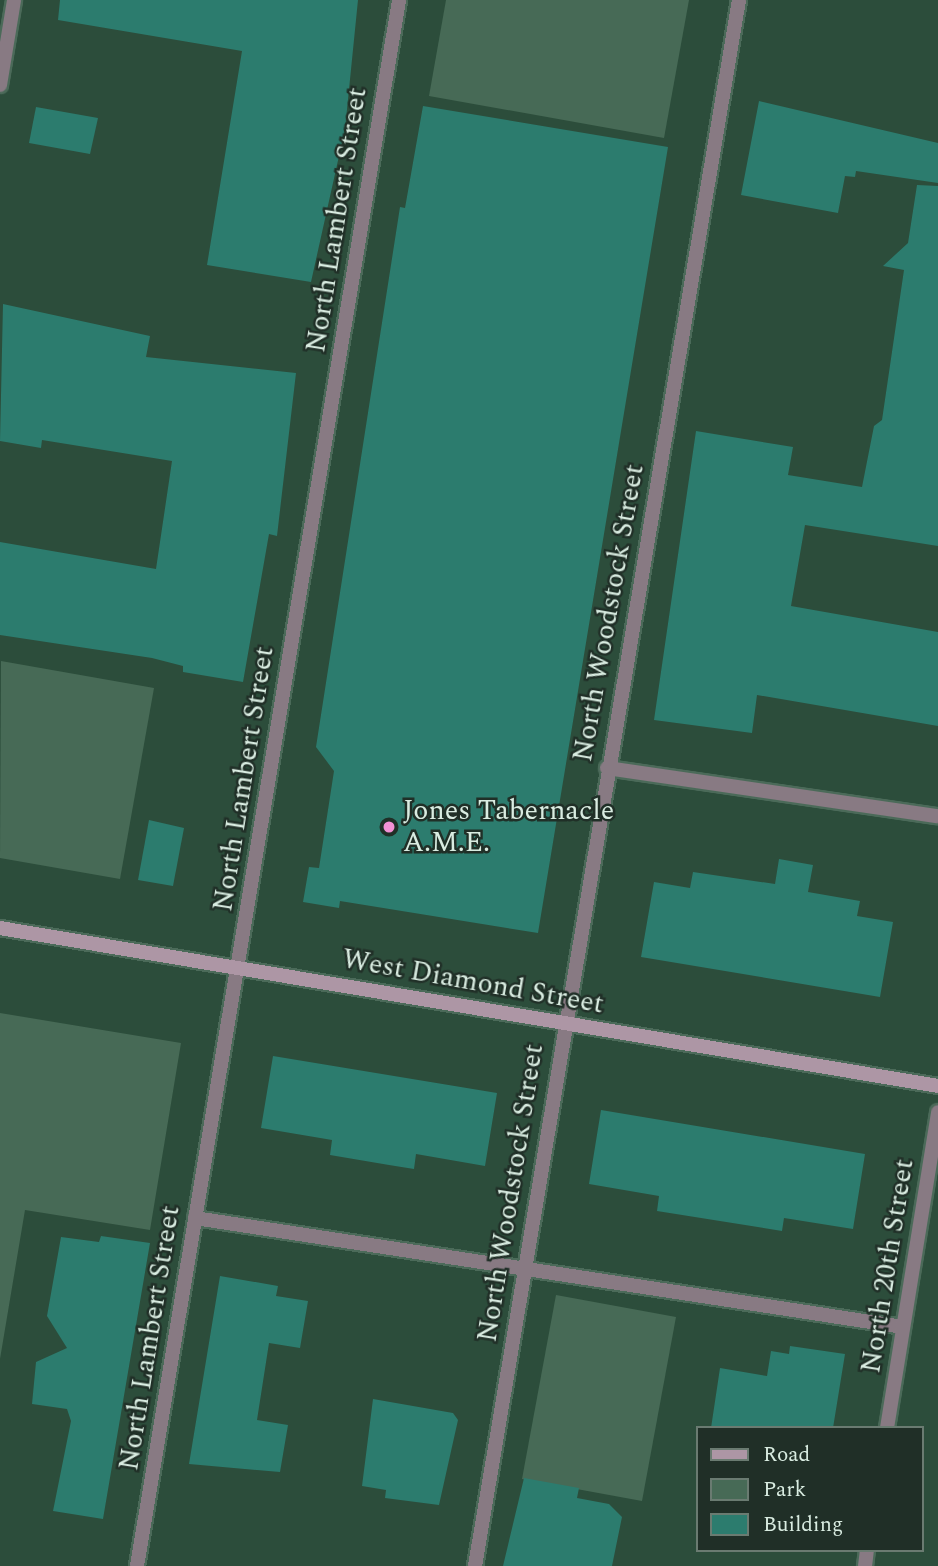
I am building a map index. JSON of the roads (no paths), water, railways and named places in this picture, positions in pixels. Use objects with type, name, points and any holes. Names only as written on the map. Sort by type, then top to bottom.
[{"type":"main road","name":"West Diamond Street","points":[[0,928],[938,1086]]},
{"type":"street","points":[[0,85],[14,0]]},
{"type":"street","name":"North Lambert Street","points":[[137,1566],[398,0]]},
{"type":"street","name":"North Woodstock Street","points":[[475,1566],[563,1022],[739,0]]},
{"type":"street","points":[[607,768],[938,816]]},
{"type":"street","name":"North 20th Street","points":[[887,1426],[938,1112]]},
{"type":"street","points":[[195,1218],[523,1271],[903,1327]]},
{"type":"place","name":"Jones Tabernacle A.M.E.","points":[[389,827]]}]
